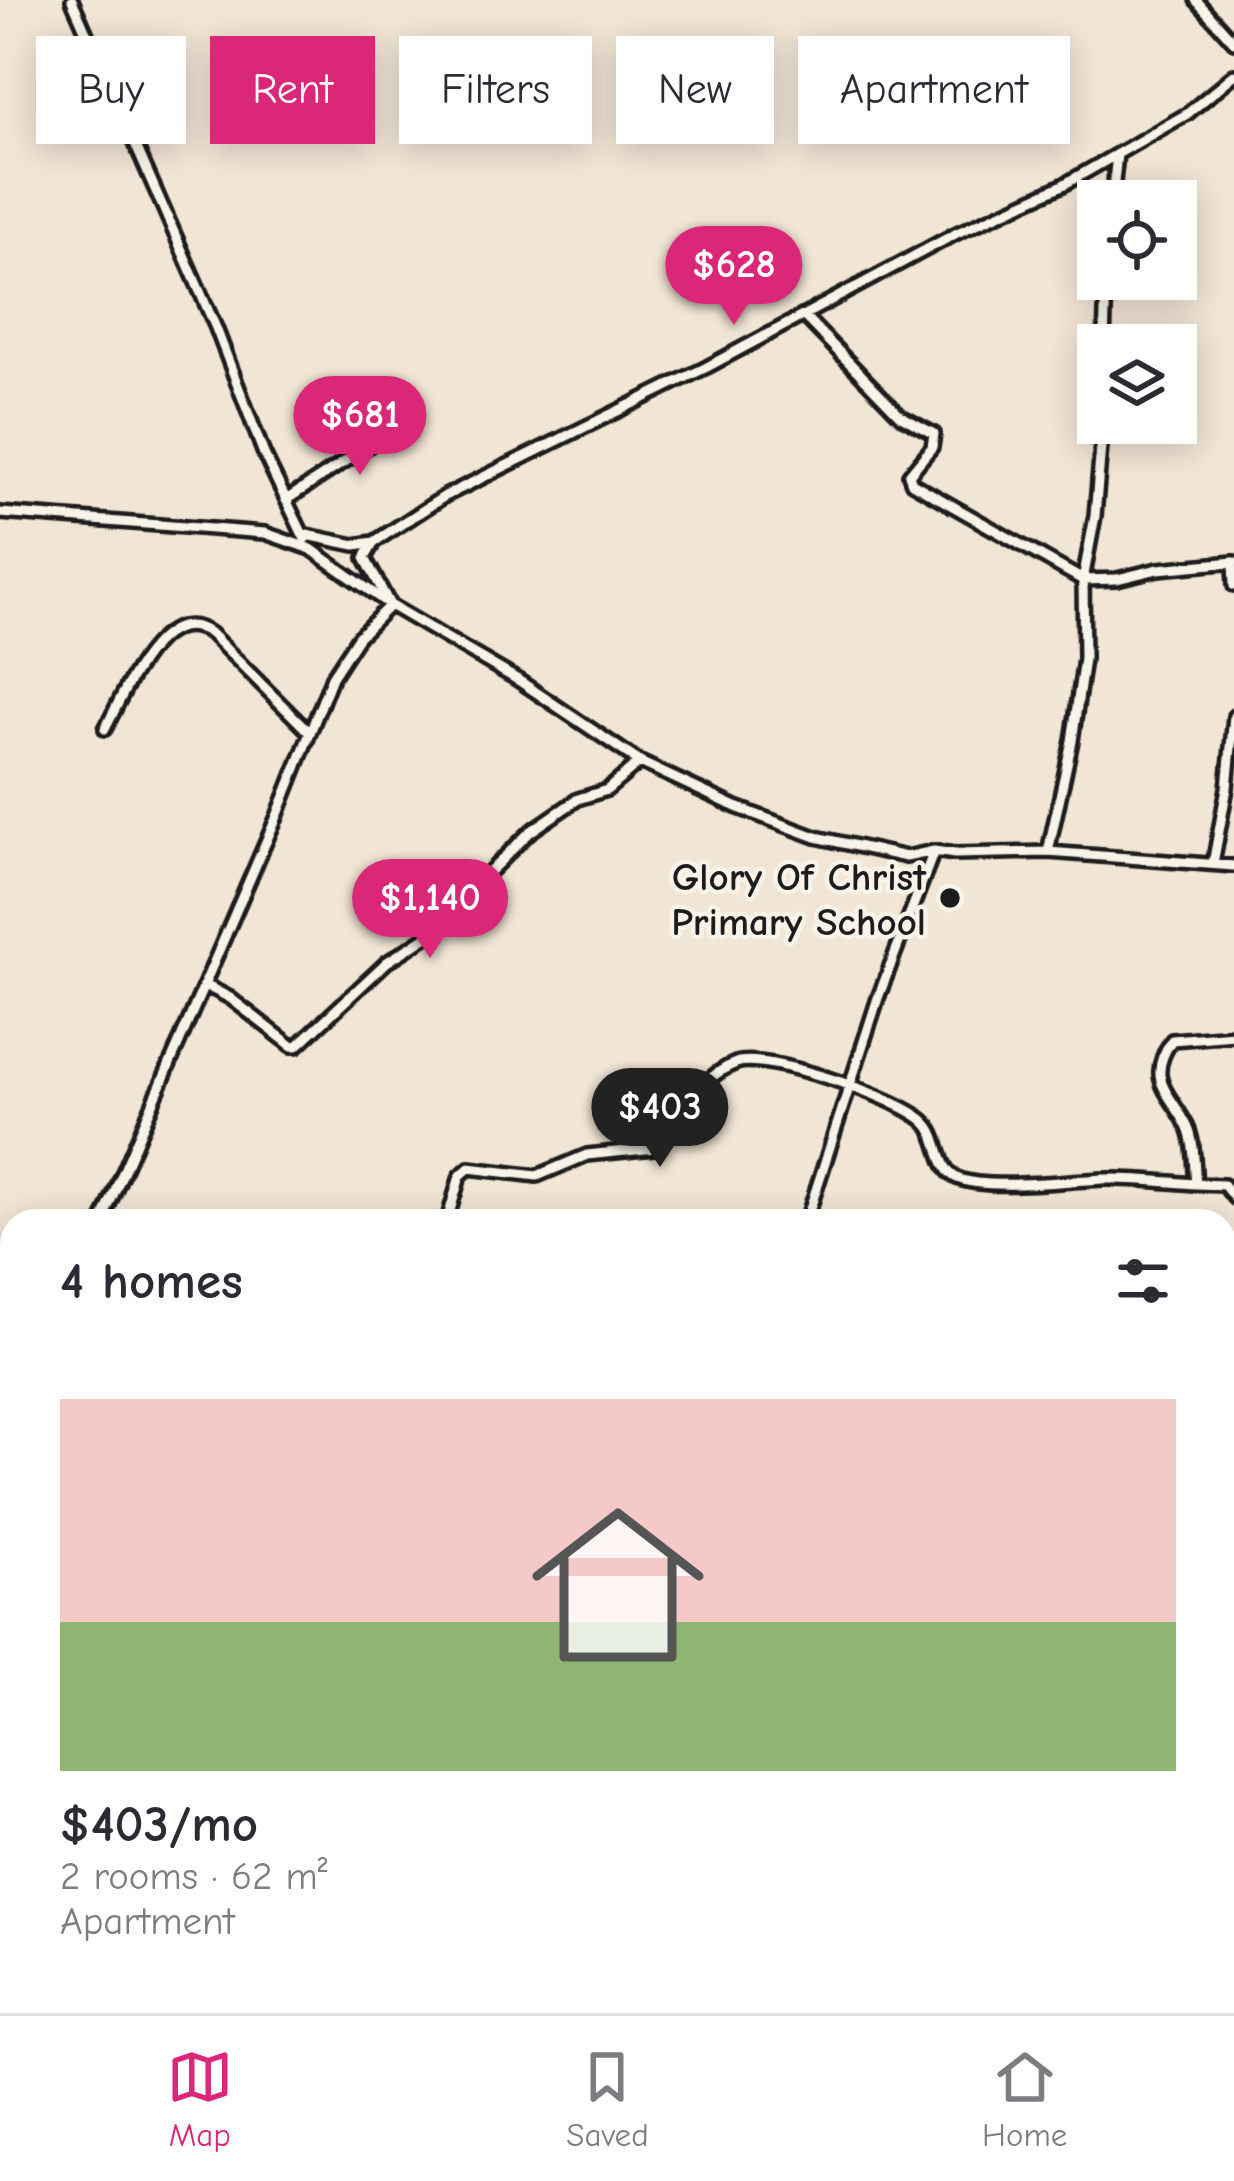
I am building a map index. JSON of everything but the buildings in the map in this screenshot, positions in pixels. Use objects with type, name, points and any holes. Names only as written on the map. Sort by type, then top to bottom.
[{"type":"street","points":[[73,0],[311,549]]},
{"type":"street","points":[[1196,0],[1234,42]]},
{"type":"street","points":[[302,534],[355,545],[374,542],[445,496],[1117,154],[1196,108],[1234,75]]},
{"type":"street","points":[[1114,180],[1117,154]]},
{"type":"street","points":[[804,316],[901,416],[934,434],[932,447],[909,475],[912,483],[1083,580],[1233,562],[1234,586]]},
{"type":"street","points":[[286,500],[410,419]]},
{"type":"street","points":[[1048,853],[1084,659],[1083,580],[1095,516],[1100,444]]},
{"type":"street","points":[[0,513],[266,533],[311,549],[390,605],[518,680],[640,761],[736,807],[816,837],[906,857],[934,851],[1048,853],[1234,866]]},
{"type":"street","points":[[374,542],[365,558],[390,605]]},
{"type":"street","points":[[107,1209],[342,658],[390,605]]},
{"type":"street","points":[[105,729],[155,643],[181,627],[195,627],[212,634],[310,734]]},
{"type":"street","points":[[1213,864],[1234,716]]},
{"type":"street","points":[[205,986],[230,998],[297,1046],[387,962],[458,917],[484,877],[530,832],[578,799],[607,790],[640,761]]},
{"type":"street","points":[[810,1209],[934,851]]},
{"type":"street","points":[[1196,1184],[1189,1130],[1163,1091],[1161,1063],[1168,1043],[1176,1037],[1234,1035]]},
{"type":"street","points":[[450,1209],[460,1176],[469,1168],[529,1177],[587,1155],[654,1148],[688,1100],[712,1078],[742,1061],[850,1083],[926,1123],[947,1170],[960,1179],[1224,1185],[1234,1198]]},
{"type":"place","name":"Glory Of Christ Primary School","points":[[950,898]]}]
